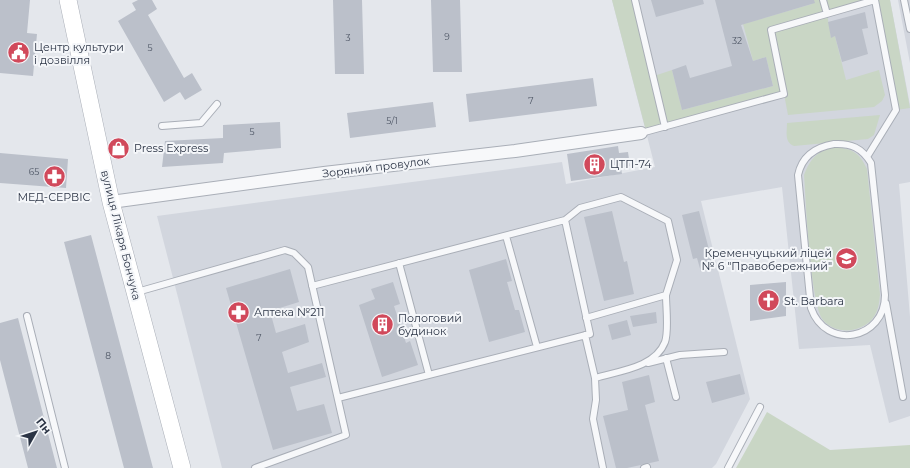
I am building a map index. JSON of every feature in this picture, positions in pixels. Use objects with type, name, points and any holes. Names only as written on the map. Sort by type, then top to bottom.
[{"type":"street","name":"вулиця Лікаря Бончука","points":[[68,0],[111,202],[182,468]]},
{"type":"street","name":"Зоряний провулок","points":[[111,202],[324,173],[515,151],[640,133]]},
{"type":"lane","points":[[635,0],[665,127]]},
{"type":"lane","points":[[823,0],[826,14]]},
{"type":"lane","points":[[640,133],[784,94],[771,30],[875,0],[896,110],[867,157]]},
{"type":"lane","points":[[904,0],[910,29]]},
{"type":"lane","points":[[162,126],[201,123],[217,104]]},
{"type":"lane","points":[[885,295],[884,306],[880,317],[866,331],[856,335],[846,336],[835,334],[826,330],[819,324],[811,308],[798,175],[804,160],[819,147],[834,144],[850,144],[862,152],[871,163],[885,295],[903,397]]},
{"type":"lane","points":[[312,286],[565,220],[580,208],[622,197],[668,220],[677,260],[666,295],[665,342],[656,355],[644,364]]},
{"type":"lane","points":[[338,398],[590,334],[565,220]]},
{"type":"lane","points":[[506,236],[537,347]]},
{"type":"lane","points":[[135,292],[285,250],[294,253],[302,259],[308,267],[346,435],[255,468]]},
{"type":"lane","points":[[399,263],[429,375]]},
{"type":"lane","points":[[586,318],[666,295]]},
{"type":"lane","points":[[27,316],[65,468]]},
{"type":"lane","points":[[584,335],[595,378],[596,400],[593,419],[603,468]]},
{"type":"lane","points":[[595,378],[680,355],[724,352]]},
{"type":"lane","points":[[666,358],[676,397]]},
{"type":"lane","points":[[728,468],[760,407]]},
{"type":"shaded area","points":[[612,0],[890,0],[910,105],[910,182],[899,184],[910,317],[910,416],[889,423],[870,345],[799,349],[782,187],[701,201],[750,399],[716,464],[712,468],[222,468],[157,216],[562,162],[566,184],[655,167]]},
{"type":"shaded area","points":[[898,0],[910,0],[910,63]]},
{"type":"green space","points":[[612,0],[635,0],[654,76],[672,70],[682,110],[773,86],[766,57],[753,61],[743,24],[812,4],[811,0],[890,0],[910,108],[896,110],[875,1],[827,14],[831,37],[835,36],[846,80],[879,70],[885,95],[882,101],[874,107],[788,115],[784,94],[646,131]]},
{"type":"green space","points":[[880,115],[874,135],[868,139],[794,146],[787,139],[787,123]]},
{"type":"green space","points":[[834,147],[855,152],[867,169],[880,294],[879,305],[875,315],[869,322],[854,330],[840,330],[830,326],[823,320],[815,294],[809,251],[804,175],[815,156]]},
{"type":"green space","points":[[767,412],[830,450],[910,445],[910,468],[736,468]]},
{"type":"building","name":"Центр культури і дозвілля","points":[[0,0],[30,0],[27,33],[37,34],[33,76],[0,73]]},
{"type":"building","points":[[138,0],[152,0],[157,9],[148,15],[184,78],[192,73],[202,90],[185,100],[180,92],[164,102],[118,21],[136,10],[132,3]]},
{"type":"building","points":[[333,0],[362,0],[364,74],[335,74]]},
{"type":"building","points":[[431,0],[460,0],[462,72],[433,72]]},
{"type":"building","points":[[651,0],[703,0],[704,4],[656,17]]},
{"type":"building","points":[[715,0],[814,0],[815,3],[741,25],[753,61],[766,57],[773,86],[682,110],[672,70],[686,65],[690,78],[732,66]]},
{"type":"building","points":[[865,12],[868,28],[862,29],[868,54],[842,62],[835,36],[831,38],[828,22]]},
{"type":"building","points":[[593,78],[597,106],[469,122],[466,94]]},
{"type":"building","points":[[433,102],[436,127],[350,138],[347,113]]},
{"type":"building","points":[[280,122],[281,148],[224,153],[223,163],[162,167],[165,141],[223,138],[223,125]]},
{"type":"building","name":"ЦТП-74","points":[[618,146],[619,153],[628,152],[630,166],[621,168],[622,174],[571,181],[567,154]]},
{"type":"building","points":[[0,153],[68,159],[66,188],[0,183]]},
{"type":"building","points":[[612,211],[624,262],[627,261],[634,294],[604,301],[584,217]]},
{"type":"building","points":[[699,211],[714,269],[701,272],[697,258],[693,259],[682,215]]},
{"type":"building","points":[[91,235],[153,468],[124,468],[64,242]]},
{"type":"building","points":[[506,259],[512,281],[507,282],[515,310],[519,310],[525,332],[489,342],[469,270]]},
{"type":"building","points":[[290,269],[299,302],[270,311],[276,333],[305,324],[309,342],[282,352],[288,373],[322,363],[326,377],[290,387],[297,411],[324,404],[332,433],[273,450],[226,288]]},
{"type":"building","name":"Пологовий будинок","points":[[393,282],[400,304],[394,306],[406,343],[410,341],[418,365],[382,377],[359,305],[375,299],[371,289]]},
{"type":"building","name":"St. Barbara","points":[[786,282],[786,316],[750,321],[750,285]]},
{"type":"building","points":[[656,312],[657,323],[633,327],[630,316]]},
{"type":"building","points":[[18,318],[57,468],[28,468],[0,360],[0,323]]},
{"type":"building","points":[[627,320],[631,335],[612,340],[608,325]]},
{"type":"building","points":[[740,374],[745,394],[712,403],[706,382]]},
{"type":"building","points":[[649,375],[655,402],[645,405],[659,461],[627,468],[616,468],[603,416],[628,410],[622,382]]},
{"type":"place","name":"Центр культури і дозвілля","points":[[18,53]]},
{"type":"place","name":"Press Express","points":[[118,148]]},
{"type":"place","name":"ЦТП-74","points":[[594,164]]},
{"type":"place","name":"МЕД-СЕРВІС","points":[[54,177]]},
{"type":"place","name":"Кременчуцький ліцей № 6 \"Правобережний\"","points":[[847,259]]},
{"type":"place","name":"St. Barbara","points":[[768,301]]},
{"type":"place","name":"Аптека №211","points":[[238,312]]},
{"type":"place","name":"Пологовий будинок","points":[[383,324]]}]
